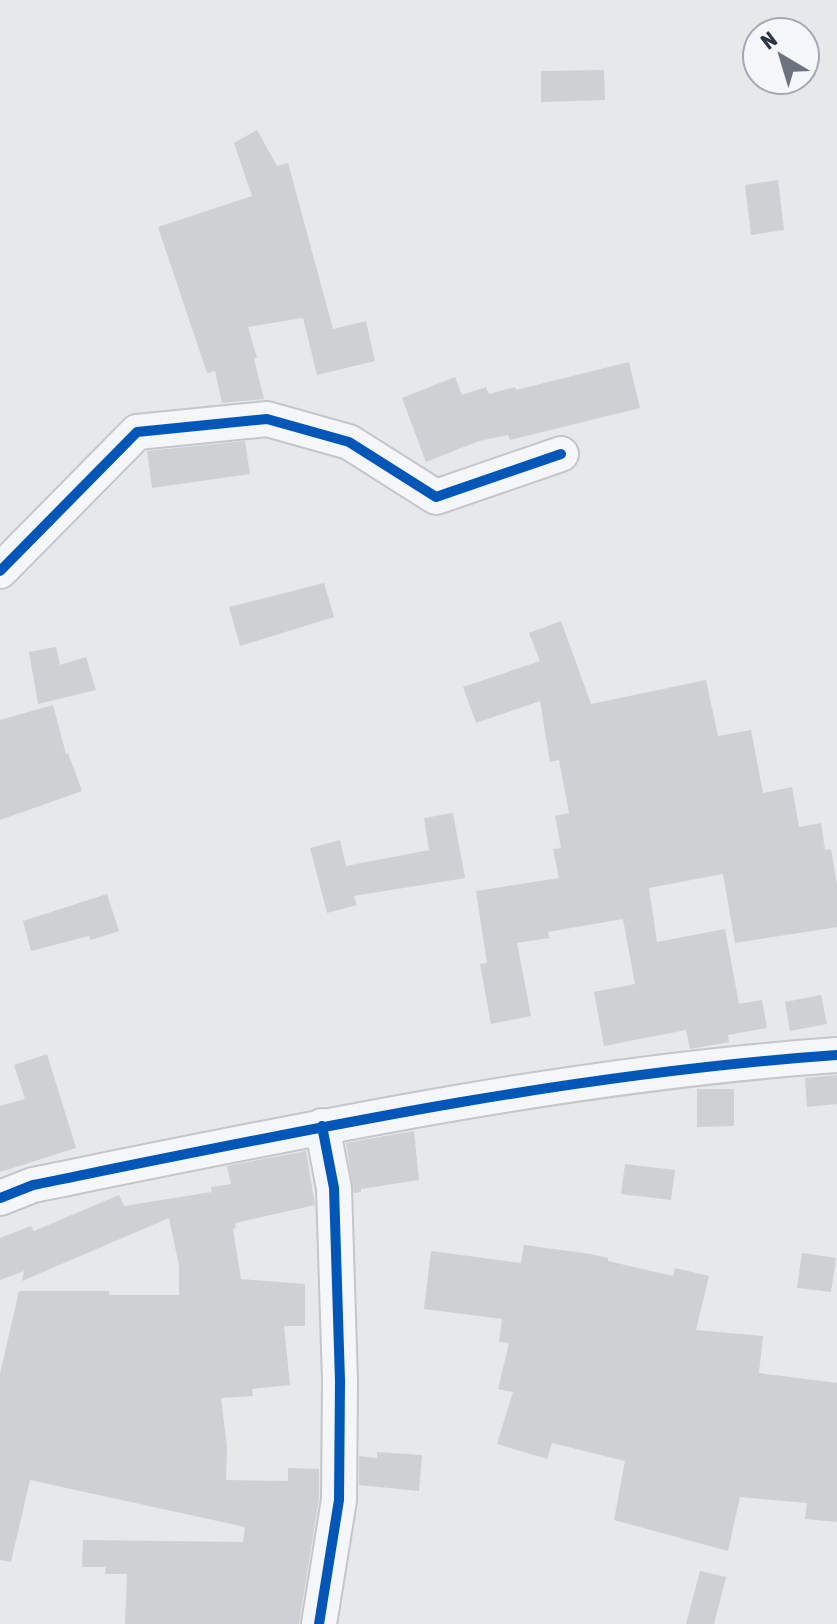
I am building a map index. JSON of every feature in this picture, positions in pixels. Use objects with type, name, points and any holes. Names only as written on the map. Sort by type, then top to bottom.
[{"type":"street","points":[[0,571],[137,432],[267,419],[349,442],[436,497],[561,454]]},
{"type":"street","points":[[0,1198],[33,1185],[369,1117],[730,1062],[837,1055]]},
{"type":"street","points":[[319,1624],[339,1500],[340,1381],[334,1188],[322,1126]]},
{"type":"building","points":[[604,70],[605,100],[541,102],[541,71]]},
{"type":"building","points":[[257,130],[277,166],[288,163],[333,329],[366,321],[375,361],[317,375],[303,318],[248,327],[264,399],[222,403],[215,371],[207,373],[158,227],[252,196],[234,143]]},
{"type":"building","points":[[778,180],[784,230],[751,235],[745,185]]},
{"type":"building","points":[[629,362],[640,408],[510,440],[508,435],[479,441],[426,462],[402,398],[455,377],[462,395],[486,387],[489,394]]},
{"type":"building","points":[[245,441],[250,474],[152,488],[147,451]]},
{"type":"building","points":[[324,583],[334,617],[240,646],[229,607]]},
{"type":"building","points":[[561,621],[591,704],[706,680],[718,736],[751,730],[763,793],[792,787],[799,827],[821,823],[825,850],[831,849],[837,885],[837,927],[735,943],[723,874],[649,888],[657,942],[725,929],[739,1004],[762,1000],[767,1028],[728,1035],[729,1042],[690,1049],[686,1030],[604,1046],[594,992],[635,984],[623,919],[548,932],[549,938],[517,943],[531,1016],[491,1024],[480,964],[487,963],[476,891],[559,878],[553,849],[561,848],[555,816],[569,813],[559,760],[550,762],[540,701],[476,723],[463,687],[540,661],[529,633]]},
{"type":"building","points":[[56,647],[60,665],[86,657],[96,690],[38,704],[29,652]]},
{"type":"building","points":[[53,705],[66,754],[82,791],[0,820],[0,720]]},
{"type":"building","points":[[453,813],[465,878],[354,896],[357,905],[327,913],[310,848],[340,840],[346,866],[429,850],[424,818]]},
{"type":"building","points":[[107,894],[119,931],[91,940],[89,936],[31,951],[23,921]]},
{"type":"building","points":[[821,995],[827,1024],[790,1031],[785,1002]]},
{"type":"building","points":[[47,1054],[76,1148],[0,1172],[0,1106],[25,1099],[14,1065]]},
{"type":"building","points":[[837,1075],[837,1104],[807,1107],[805,1078]]},
{"type":"building","points":[[697,1089],[734,1089],[734,1126],[697,1127]]},
{"type":"building","points":[[414,1131],[419,1180],[361,1189],[361,1192],[354,1193],[346,1143]]},
{"type":"building","points":[[306,1151],[315,1205],[235,1223],[236,1228],[233,1229],[241,1279],[305,1284],[305,1326],[284,1326],[290,1385],[252,1389],[253,1396],[221,1398],[227,1447],[226,1480],[288,1481],[288,1468],[319,1469],[319,1498],[299,1624],[125,1624],[127,1574],[105,1574],[106,1567],[82,1567],[83,1540],[243,1542],[245,1527],[30,1480],[11,1562],[0,1560],[0,1374],[19,1291],[179,1295],[179,1266],[169,1218],[22,1281],[24,1271],[0,1280],[0,1238],[31,1226],[34,1231],[119,1195],[124,1206],[212,1192],[211,1187],[231,1184],[227,1166]]},
{"type":"building","points":[[625,1164],[675,1170],[671,1200],[621,1194]]},
{"type":"building","points":[[524,1245],[591,1254],[673,1276],[675,1268],[709,1276],[696,1330],[763,1336],[759,1373],[837,1383],[837,1522],[805,1519],[807,1503],[740,1497],[728,1551],[614,1520],[625,1461],[552,1443],[547,1459],[497,1444],[513,1392],[498,1389],[509,1343],[499,1342],[502,1319],[424,1309],[431,1251],[521,1263]]},
{"type":"building","points":[[802,1253],[836,1258],[831,1292],[797,1288]]},
{"type":"building","points":[[377,1452],[422,1455],[419,1491],[359,1485],[359,1456],[377,1458]]},
{"type":"building","points":[[700,1571],[726,1577],[714,1624],[686,1624]]},
{"type":"cycle path","points":[[0,571],[137,432],[267,419],[349,442],[436,497],[561,454]]},
{"type":"cycle path","points":[[0,1198],[33,1185],[433,1107],[634,1076],[837,1055]]},
{"type":"cycle path","points":[[319,1624],[339,1500],[340,1381],[334,1188],[322,1126]]}]
